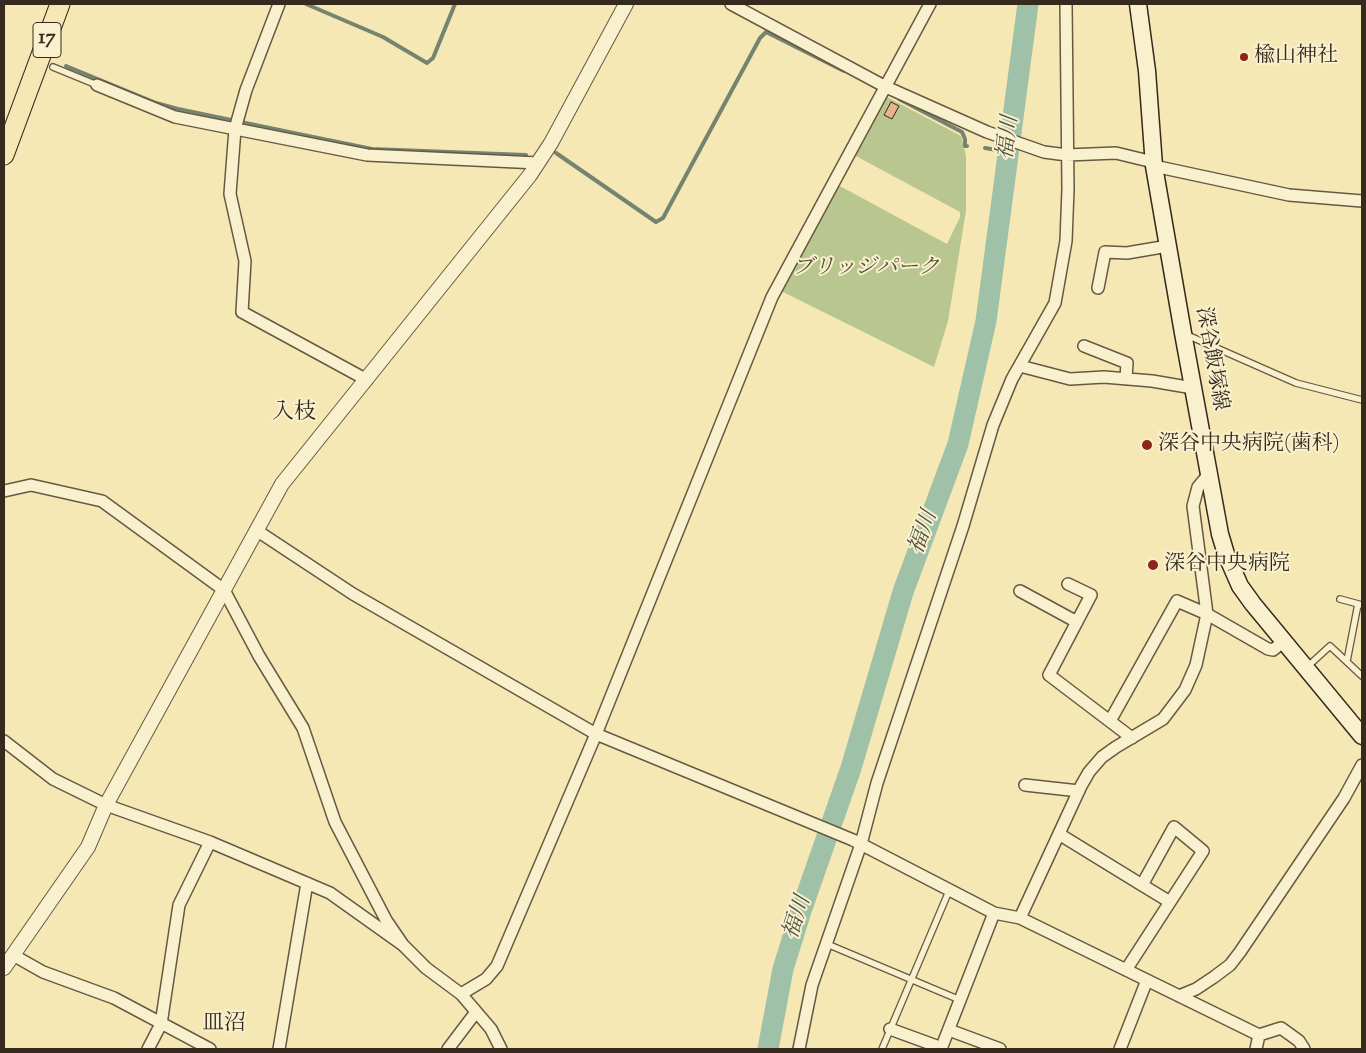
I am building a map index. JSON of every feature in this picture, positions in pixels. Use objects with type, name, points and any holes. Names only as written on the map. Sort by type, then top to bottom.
[{"type":"highway","name":"17","points":[[4,155],[60,4]]},
{"type":"main road","name":"深谷飯塚線","points":[[1138,4],[1147,71],[1154,164],[1220,534],[1233,571],[1253,604],[1362,736]]},
{"type":"street","points":[[279,4],[246,90],[235,129],[230,194],[245,261],[242,312],[367,380]]},
{"type":"street","points":[[4,968],[88,847],[106,805],[282,484],[367,380],[538,163],[626,4]]},
{"type":"street","points":[[731,4],[886,87],[987,132],[1044,152],[1067,154],[1116,153],[1154,164],[1289,195],[1362,201]]},
{"type":"street","points":[[461,994],[486,978],[498,966],[596,734],[772,297],[930,4]]},
{"type":"street","points":[[799,1049],[812,985],[827,944],[857,842],[963,526],[993,425],[1020,366],[1055,303],[1066,241],[1066,4]]},
{"type":"street","points":[[97,85],[175,117],[367,155],[538,163]]},
{"type":"street","points":[[1098,288],[1105,252],[1127,253],[1168,246]]},
{"type":"street","points":[[1084,346],[1127,363],[1126,379]]},
{"type":"street","points":[[1020,366],[1070,379],[1104,377],[1193,388]]},
{"type":"street","points":[[1020,918],[1089,772],[1102,757],[1164,719],[1185,690],[1196,665],[1207,614],[1193,506],[1198,487],[1209,474]]},
{"type":"street","points":[[4,490],[31,485],[102,501],[224,590],[259,656],[303,728],[335,822],[386,920],[403,945]]},
{"type":"street","points":[[256,530],[353,594],[596,734],[805,818],[857,842],[994,913],[1020,918],[1258,1035],[1281,1028],[1299,1041],[1304,1049]]},
{"type":"street","points":[[1068,584],[1091,595],[1049,675],[1132,738]]},
{"type":"street","points":[[1020,591],[1077,622]]},
{"type":"street","points":[[1110,721],[1177,601],[1207,614],[1268,649],[1273,650],[1284,641]]},
{"type":"street","points":[[4,741],[52,779],[106,805],[210,842],[330,893],[403,945],[426,968],[461,994],[491,1029],[501,1049]]},
{"type":"street","points":[[1179,996],[1196,989],[1214,978],[1240,952],[1344,798],[1362,765]]},
{"type":"street","points":[[1025,785],[1079,790]]},
{"type":"street","points":[[1126,970],[1203,851],[1174,827],[1142,885]]},
{"type":"street","points":[[1059,834],[1170,902]]},
{"type":"street","points":[[148,1049],[161,1024],[179,905],[210,842]]},
{"type":"street","points":[[278,1049],[307,884]]},
{"type":"street","points":[[890,1029],[942,1048],[994,913]]},
{"type":"street","points":[[13,955],[43,972],[114,998],[210,1049]]},
{"type":"street","points":[[1120,1049],[1147,980]]},
{"type":"street","points":[[448,1049],[476,1012]]},
{"type":"street","points":[[949,1030],[1000,1049]]},
{"type":"street","points":[[1256,1049],[1258,1035]]},
{"type":"lane","points":[[53,67],[97,85]]},
{"type":"lane","points":[[1183,333],[1296,384],[1362,400]]},
{"type":"lane","points":[[1340,599],[1360,605],[1347,661]]},
{"type":"lane","points":[[1306,668],[1330,646],[1362,676]]},
{"type":"lane","points":[[882,1049],[910,979],[949,891]]},
{"type":"lane","points":[[827,944],[960,1000]]},
{"type":"green space","name":"ブリッジパーク","points":[[885,96],[961,136],[966,156],[966,211],[948,321],[934,367],[781,291],[838,185],[947,244],[960,217],[960,212],[854,155]]},
{"type":"building","points":[[891,102],[899,106],[892,119],[884,115]]},
{"type":"waterway","points":[[306,4],[383,37],[427,63],[433,58],[455,4]]},
{"type":"waterway","name":"福川","points":[[768,1049],[783,969],[802,908],[851,768],[903,592],[958,444],[986,321],[1028,4]]},
{"type":"waterway","points":[[556,153],[656,222],[663,218],[760,38],[766,32],[844,71]]},
{"type":"waterway","points":[[66,66],[156,103],[178,109],[372,149],[526,155]]},
{"type":"waterway","points":[[899,99],[962,132],[965,146],[967,146]]},
{"type":"waterway","points":[[985,148],[1008,152]]},
{"type":"place","name":"楡山神社","points":[[1244,57]]},
{"type":"place","name":"深谷中央病院(歯科)","points":[[1147,445]]},
{"type":"place","name":"深谷中央病院","points":[[1153,565]]},
{"type":"district","name":"入枝","points":[[294,414]]},
{"type":"district","name":"皿沼","points":[[224,1025]]}]
